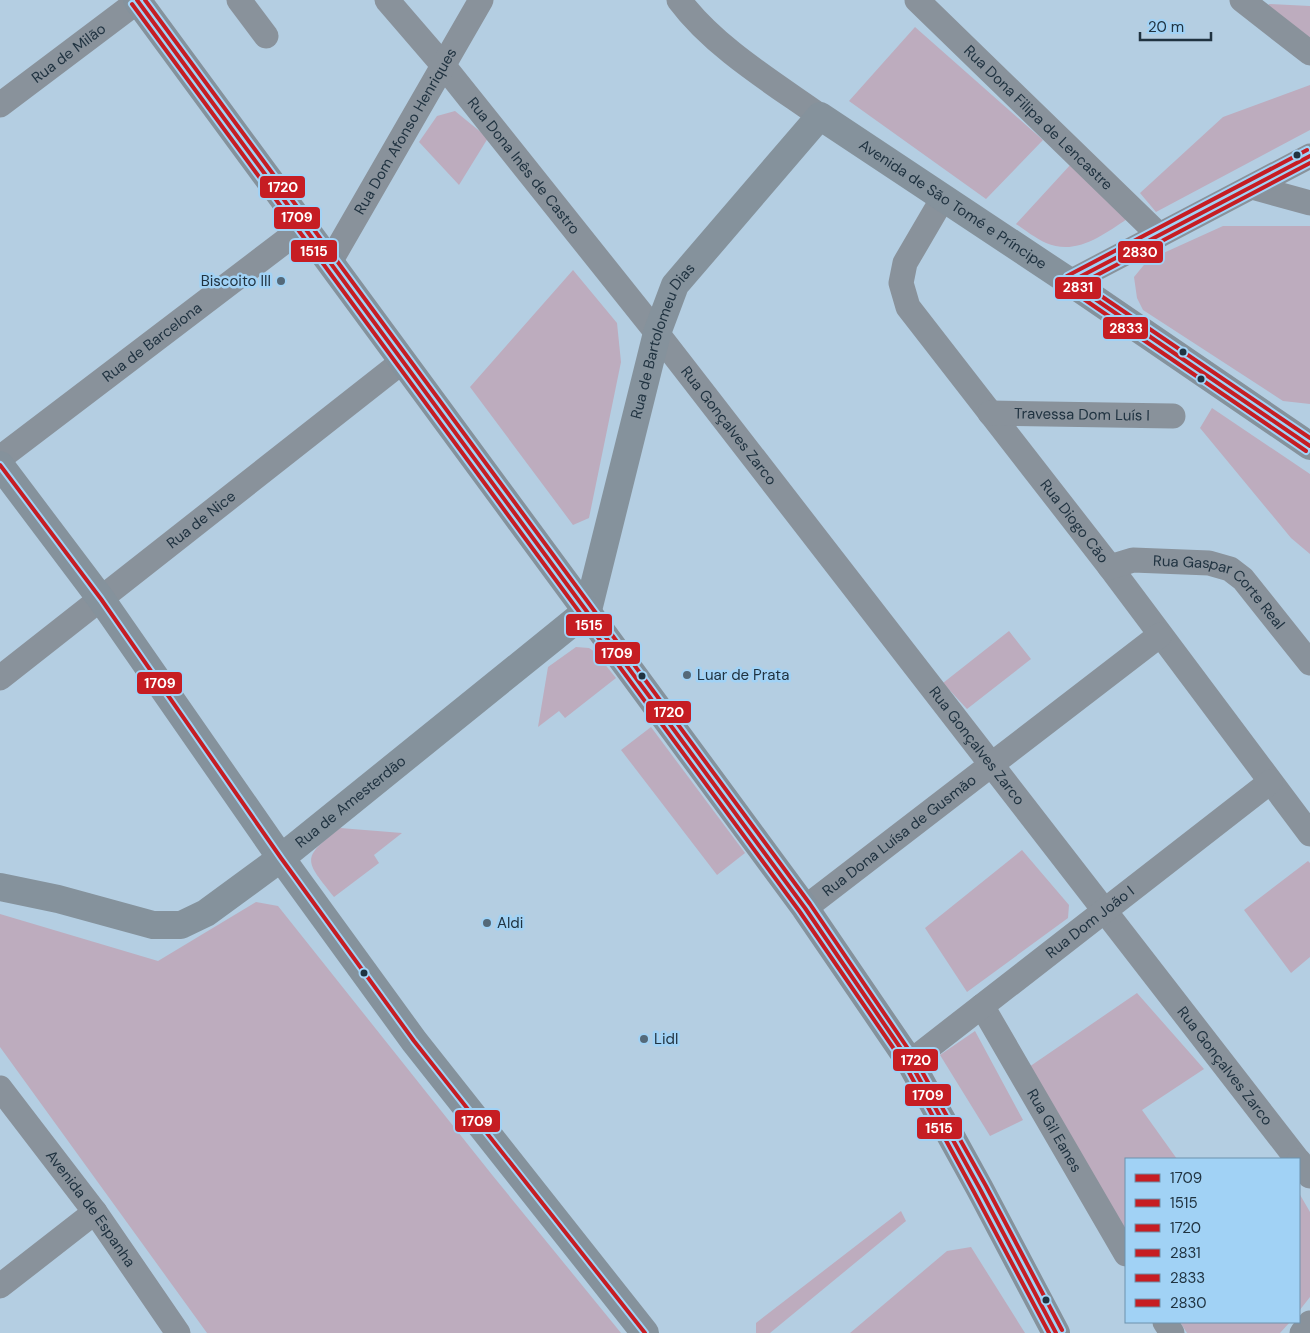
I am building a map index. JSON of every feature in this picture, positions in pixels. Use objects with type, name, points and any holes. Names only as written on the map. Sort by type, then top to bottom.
[{"type":"main road","points":[[138,0],[588,610],[805,908],[910,1062],[1056,1333]]},
{"type":"main road","name":"Avenida de São Tomé e Príncipe","points":[[820,116],[1304,436]]},
{"type":"main road","name":"Rua de Bartolomeu Dias","points":[[588,610],[657,334],[674,285],[820,116]]},
{"type":"main road","points":[[0,465],[101,599],[281,858],[414,1041],[645,1333]]},
{"type":"main road","name":"Rua de Amesterdão","points":[[0,887],[58,899],[153,925],[181,924],[206,913],[281,858],[588,610]]},
{"type":"street","name":"Rua de Milão","points":[[0,105],[138,0]]},
{"type":"street","points":[[239,0],[266,36]]},
{"type":"street","name":"Rua Dona Inês de Castro","points":[[387,0],[444,65],[657,334]]},
{"type":"street","name":"Rua Dom Afonso Henriques","points":[[330,262],[481,0]]},
{"type":"street","name":"Avenida de São Tomé e Príncipe","points":[[680,0],[687,11],[734,55],[820,116]]},
{"type":"street","name":"Rua Dona Filipa de Lencastre","points":[[917,0],[1159,235]]},
{"type":"street","points":[[1242,0],[1310,53]]},
{"type":"street","points":[[1070,282],[1310,156]]},
{"type":"street","points":[[1252,186],[1310,203]]},
{"type":"street","name":"Rua Diogo Cão","points":[[943,198],[905,263],[901,283],[908,307],[1110,567],[1310,834]]},
{"type":"street","name":"Rua de Barcelona","points":[[0,458],[305,226]]},
{"type":"street","name":"Rua Gonçalves Zarco","points":[[657,334],[1296,1158]]},
{"type":"street","name":"Rua de Nice","points":[[0,678],[403,361]]},
{"type":"street","name":"Travessa Dom Luís I","points":[[990,413],[1174,416]]},
{"type":"street","name":"Rua Gaspar Corte Real","points":[[1110,567],[1133,560],[1209,563],[1230,569],[1244,579],[1310,662]]},
{"type":"street","name":"Rua Dona Luísa de Gusmão","points":[[805,908],[1160,635]]},
{"type":"street","name":"Rua Dom João I","points":[[910,1062],[1270,782]]},
{"type":"street","name":"Rua Gil Eanes","points":[[982,1006],[1125,1252]]},
{"type":"street","name":"Avenida de Espanha","points":[[0,1088],[95,1212],[178,1333]]},
{"type":"street","name":"Rua Gonçalves Zarco","points":[[1300,1163],[1310,1176]]},
{"type":"street","points":[[0,1286],[95,1212]]},
{"type":"street","points":[[1302,1333],[1310,1323]]},
{"type":"shaded area","points":[[1269,4],[1310,6],[1310,44],[1265,10]]},
{"type":"shaded area","points":[[915,27],[1043,140],[986,199],[849,101]]},
{"type":"shaded area","points":[[1310,85],[1310,130],[1156,212],[1140,193],[1223,117]]},
{"type":"shaded area","points":[[455,111],[488,138],[459,185],[419,142],[437,116]]},
{"type":"shaded area","points":[[1072,163],[1127,219],[1089,242],[1068,247],[1057,246],[1042,241],[1016,224]]},
{"type":"shaded area","points":[[1223,226],[1310,226],[1310,404],[1283,401],[1143,310],[1137,298],[1134,277],[1148,260]]},
{"type":"shaded area","points":[[573,270],[617,323],[621,362],[589,518],[573,525],[470,387]]},
{"type":"shaded area","points":[[1212,408],[1310,474],[1310,554],[1291,538],[1200,428]]},
{"type":"shaded area","points":[[1009,631],[1031,659],[967,709],[943,683]]},
{"type":"shaded area","points":[[576,647],[589,648],[595,652],[616,678],[565,718],[559,711],[538,727],[548,667]]},
{"type":"shaded area","points":[[651,727],[745,853],[717,875],[621,750]]},
{"type":"shaded area","points":[[340,828],[402,833],[374,855],[379,863],[334,897],[317,875],[311,860],[318,847]]},
{"type":"shaded area","points":[[1022,850],[1069,905],[1068,918],[967,992],[925,928]]},
{"type":"shaded area","points":[[1308,861],[1310,863],[1310,957],[1291,973],[1244,910]]},
{"type":"shaded area","points":[[256,902],[278,906],[621,1333],[207,1333],[0,1047],[0,914],[158,961]]},
{"type":"shaded area","points":[[1137,993],[1204,1069],[1142,1110],[1176,1158],[1125,1158],[1125,1229],[1029,1067]]},
{"type":"shaded area","points":[[975,1031],[1023,1120],[990,1136],[940,1055]]},
{"type":"shaded area","points":[[1300,1195],[1310,1212],[1310,1297],[1300,1310]]},
{"type":"shaded area","points":[[901,1211],[906,1221],[770,1333],[756,1333],[756,1323]]},
{"type":"shaded area","points":[[971,1247],[1025,1333],[850,1333],[947,1251]]},
{"type":"shaded area","points":[[1181,1323],[1289,1323],[1280,1333],[1187,1333]]},
{"type":"transit line","name":"1709","points":[[137,0],[805,908],[910,1062],[1056,1333]]},
{"type":"transit line","name":"1720","points":[[145,0],[810,904],[915,1059],[986,1186],[1062,1330]]},
{"type":"transit line","name":"1515","points":[[132,4],[800,912],[905,1065],[1049,1333]]},
{"type":"transit line","name":"2833","points":[[1306,451],[1066,287],[1064,282],[1067,276],[1307,150]]},
{"type":"transit line","name":"2831","points":[[1310,156],[1070,282],[1310,446]]},
{"type":"transit line","name":"2830","points":[[1310,163],[1082,283],[1310,438]]},
{"type":"transit line","name":"1709","points":[[0,465],[101,599],[281,858],[414,1041],[645,1333]]},
{"type":"place","name":"Biscoito III","points":[[281,281]]},
{"type":"place","name":"Luar de Prata","points":[[687,675]]},
{"type":"place","name":"Aldi","points":[[487,923]]},
{"type":"place","name":"Lidl","points":[[644,1039]]}]
